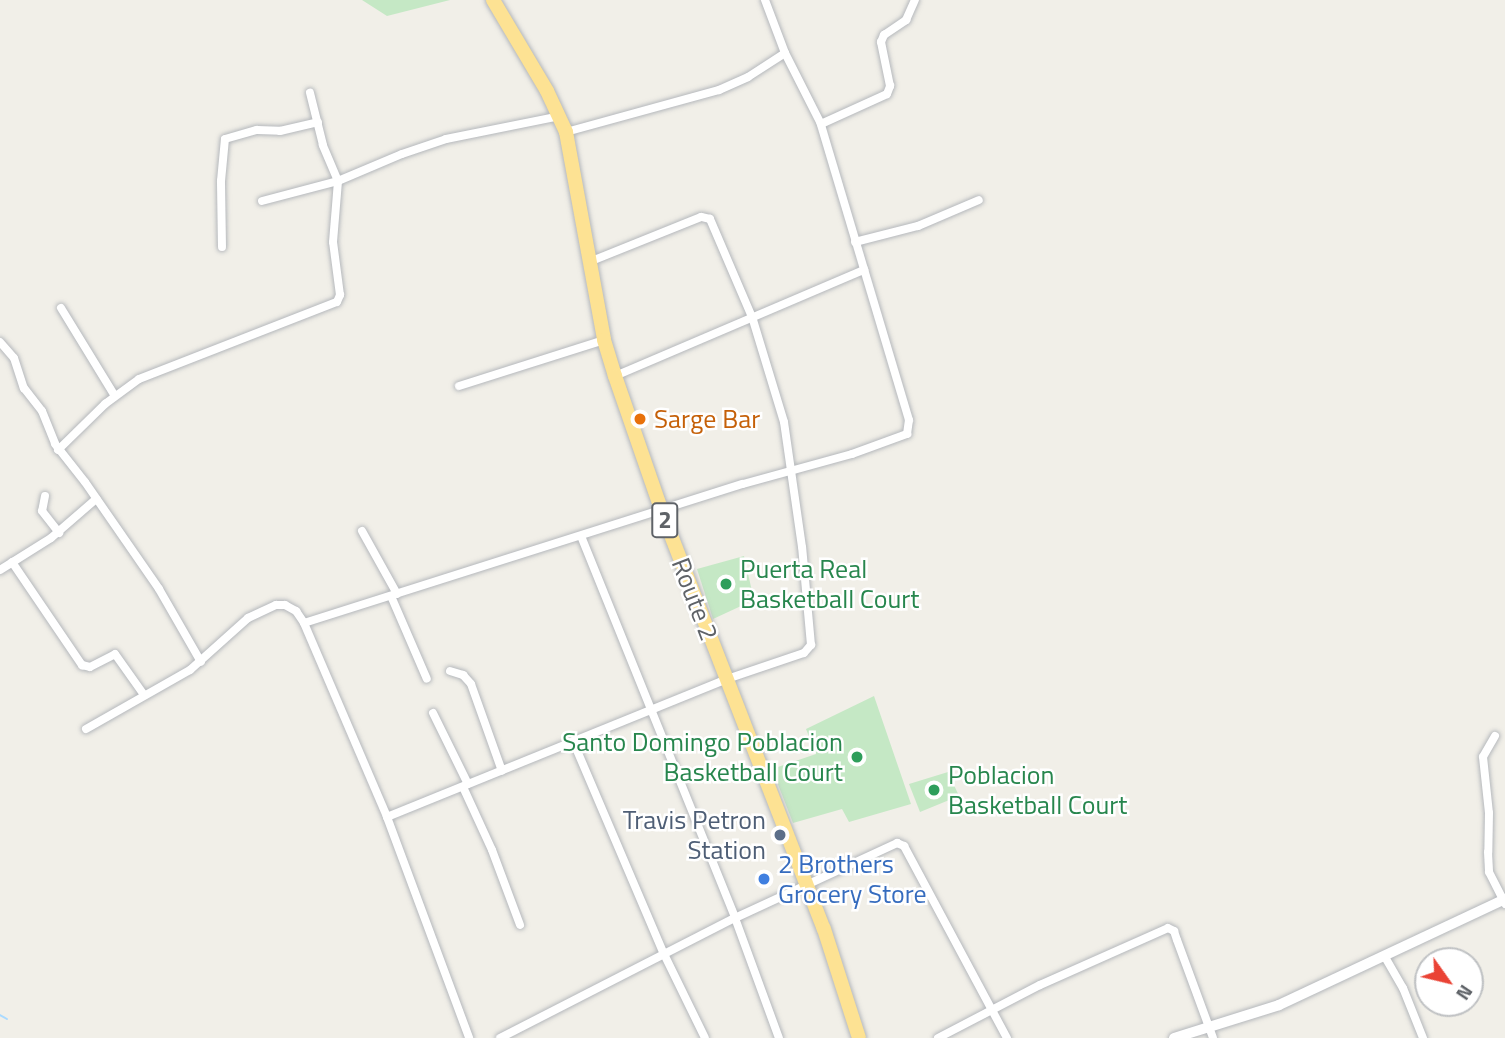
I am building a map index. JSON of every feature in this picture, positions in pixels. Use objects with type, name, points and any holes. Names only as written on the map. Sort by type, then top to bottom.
[{"type":"highway","name":"Route 2","points":[[493,0],[566,132],[604,340],[615,376],[662,512],[807,887],[859,1038]]},
{"type":"street","points":[[304,623],[904,437],[909,429],[821,124],[785,53],[765,0]]},
{"type":"street","points":[[821,124],[887,94],[890,86],[881,42],[884,35],[906,20],[915,0]]},
{"type":"street","points":[[566,132],[719,90],[748,77],[785,53]]},
{"type":"street","points":[[58,450],[116,396],[139,379],[337,302],[340,295],[333,242],[338,181],[317,122],[310,93]]},
{"type":"street","points":[[262,201],[338,181],[446,139],[559,116]]},
{"type":"street","points":[[222,247],[221,181],[225,139],[257,130],[280,131],[317,122]]},
{"type":"street","points":[[856,242],[918,226],[979,200]]},
{"type":"street","points":[[387,817],[649,710],[804,653],[811,645],[792,470],[784,422],[752,317],[710,219],[705,216],[589,262]]},
{"type":"street","points":[[615,376],[864,270]]},
{"type":"street","points":[[61,308],[116,396]]},
{"type":"street","points":[[459,386],[604,340]]},
{"type":"street","points":[[0,342],[14,358],[24,388],[42,411],[58,450],[159,589],[201,662]]},
{"type":"street","points":[[44,496],[42,511],[59,533]]},
{"type":"street","points":[[0,570],[59,533],[96,499]]},
{"type":"street","points":[[362,531],[394,595],[427,679]]},
{"type":"street","points":[[581,536],[735,918],[779,1038]]},
{"type":"street","points":[[12,562],[82,665],[90,667],[115,654],[144,695]]},
{"type":"street","points":[[86,729],[201,662],[239,624],[276,605],[291,607],[304,623],[387,817],[469,1038]]},
{"type":"street","points":[[450,671],[463,675],[471,684],[502,771]]},
{"type":"street","points":[[433,713],[466,785],[520,925]]},
{"type":"street","points":[[1174,1038],[1211,1033],[1279,1005],[1504,901],[1489,872],[1489,813],[1482,764],[1484,753],[1495,736]]},
{"type":"street","points":[[573,741],[664,954],[705,1038]]},
{"type":"street","points":[[500,1038],[735,918],[807,887],[897,843],[902,844],[1007,1038]]},
{"type":"street","points":[[938,1038],[991,1010],[1168,928],[1174,931],[1211,1033]]},
{"type":"street","points":[[1385,957],[1404,988],[1423,1038]]},
{"type":"green space","points":[[362,0],[450,0],[387,16]]},
{"type":"green space","name":"Puerta Real Basketball Court","points":[[744,556],[754,600],[713,619],[697,569]]},
{"type":"green space","points":[[874,696],[911,804],[849,822],[842,809],[793,823],[772,769],[816,754],[806,729]]},
{"type":"green space","name":"Poblacion Basketball Court","points":[[948,772],[959,796],[920,812],[909,784]]},
{"type":"waterway","points":[[0,1015],[7,1019]]},
{"type":"place","name":"Sarge Bar","points":[[640,419]]},
{"type":"place","name":"Puerta Real Basketball Court","points":[[726,584]]},
{"type":"place","name":"Santo Domingo Poblacion Basketball Court","points":[[857,757]]},
{"type":"place","name":"Poblacion Basketball Court","points":[[934,790]]},
{"type":"place","name":"Travis Petron Station","points":[[780,835]]},
{"type":"place","name":"2 Brothers Grocery Store","points":[[764,879]]}]
